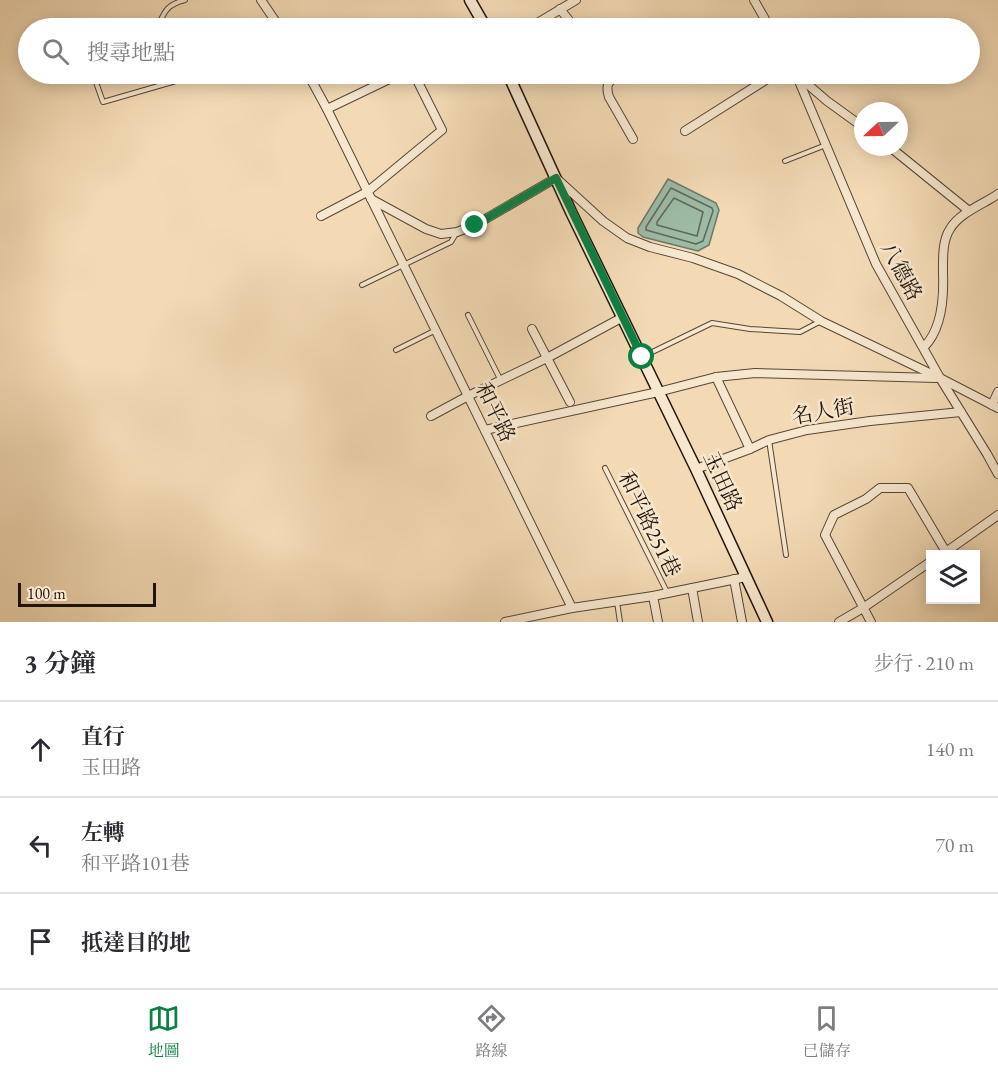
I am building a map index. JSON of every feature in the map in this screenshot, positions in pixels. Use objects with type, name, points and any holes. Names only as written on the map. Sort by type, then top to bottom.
[{"type":"street","points":[[261,0],[273,18]]},
{"type":"street","points":[[470,0],[480,18]]},
{"type":"street","points":[[544,18],[576,0]]},
{"type":"street","points":[[754,0],[764,18]]},
{"type":"street","name":"和平路","points":[[313,84],[572,608]]},
{"type":"street","points":[[327,109],[379,84]]},
{"type":"street","points":[[321,216],[369,196],[442,129],[419,84]]},
{"type":"street","name":"玉田路","points":[[513,84],[571,212],[696,469],[740,578],[767,622]]},
{"type":"street","points":[[607,84],[606,90],[609,97],[633,139]]},
{"type":"street","points":[[685,131],[759,84]]},
{"type":"street","name":"八德路","points":[[801,84],[876,264],[940,378],[998,474]]},
{"type":"street","points":[[807,84],[854,120]]},
{"type":"street","points":[[901,156],[969,211]]},
{"type":"street","points":[[369,196],[426,229],[441,234],[457,232],[475,225],[556,178],[603,222],[627,238],[738,274],[781,296],[821,321],[995,407],[998,392]]},
{"type":"street","points":[[924,347],[932,340],[940,319],[944,284],[945,239],[950,228],[969,211],[998,194]]},
{"type":"street","points":[[431,416],[623,317]]},
{"type":"street","points":[[532,329],[570,402]]},
{"type":"street","points":[[485,430],[716,377],[755,373],[940,378]]},
{"type":"street","name":"玉田路","points":[[716,377],[750,449]]},
{"type":"street","name":"名人街","points":[[696,469],[769,440],[807,430],[961,412]]},
{"type":"street","points":[[871,622],[825,535],[834,515],[866,499],[880,488],[908,488],[942,550]]},
{"type":"street","points":[[948,550],[998,515]]},
{"type":"street","points":[[839,622],[926,565]]},
{"type":"street","points":[[505,622],[534,619],[572,608],[653,596],[740,578],[742,622]]},
{"type":"street","points":[[692,588],[698,622]]},
{"type":"street","points":[[653,596],[658,622]]},
{"type":"lane","points":[[162,18],[171,5],[185,0]]},
{"type":"lane","points":[[97,84],[103,102],[165,84]]},
{"type":"lane","points":[[785,161],[826,145]]},
{"type":"lane","points":[[362,285],[451,243],[457,232]]},
{"type":"lane","points":[[468,315],[501,380]]},
{"type":"lane","points":[[642,357],[712,323],[750,329],[800,332],[821,321]]},
{"type":"lane","points":[[396,350],[436,330]]},
{"type":"lane","name":"玉田路","points":[[769,440],[786,555]]},
{"type":"lane","name":"和平路251巷","points":[[605,468],[667,593]]},
{"type":"lane","points":[[617,602],[620,622]]},
{"type":"water","points":[[668,179],[716,203],[719,210],[709,245],[698,251],[643,237],[638,233],[638,228]]},
{"type":"route","points":[[475,225],[556,178],[642,357]]}]
